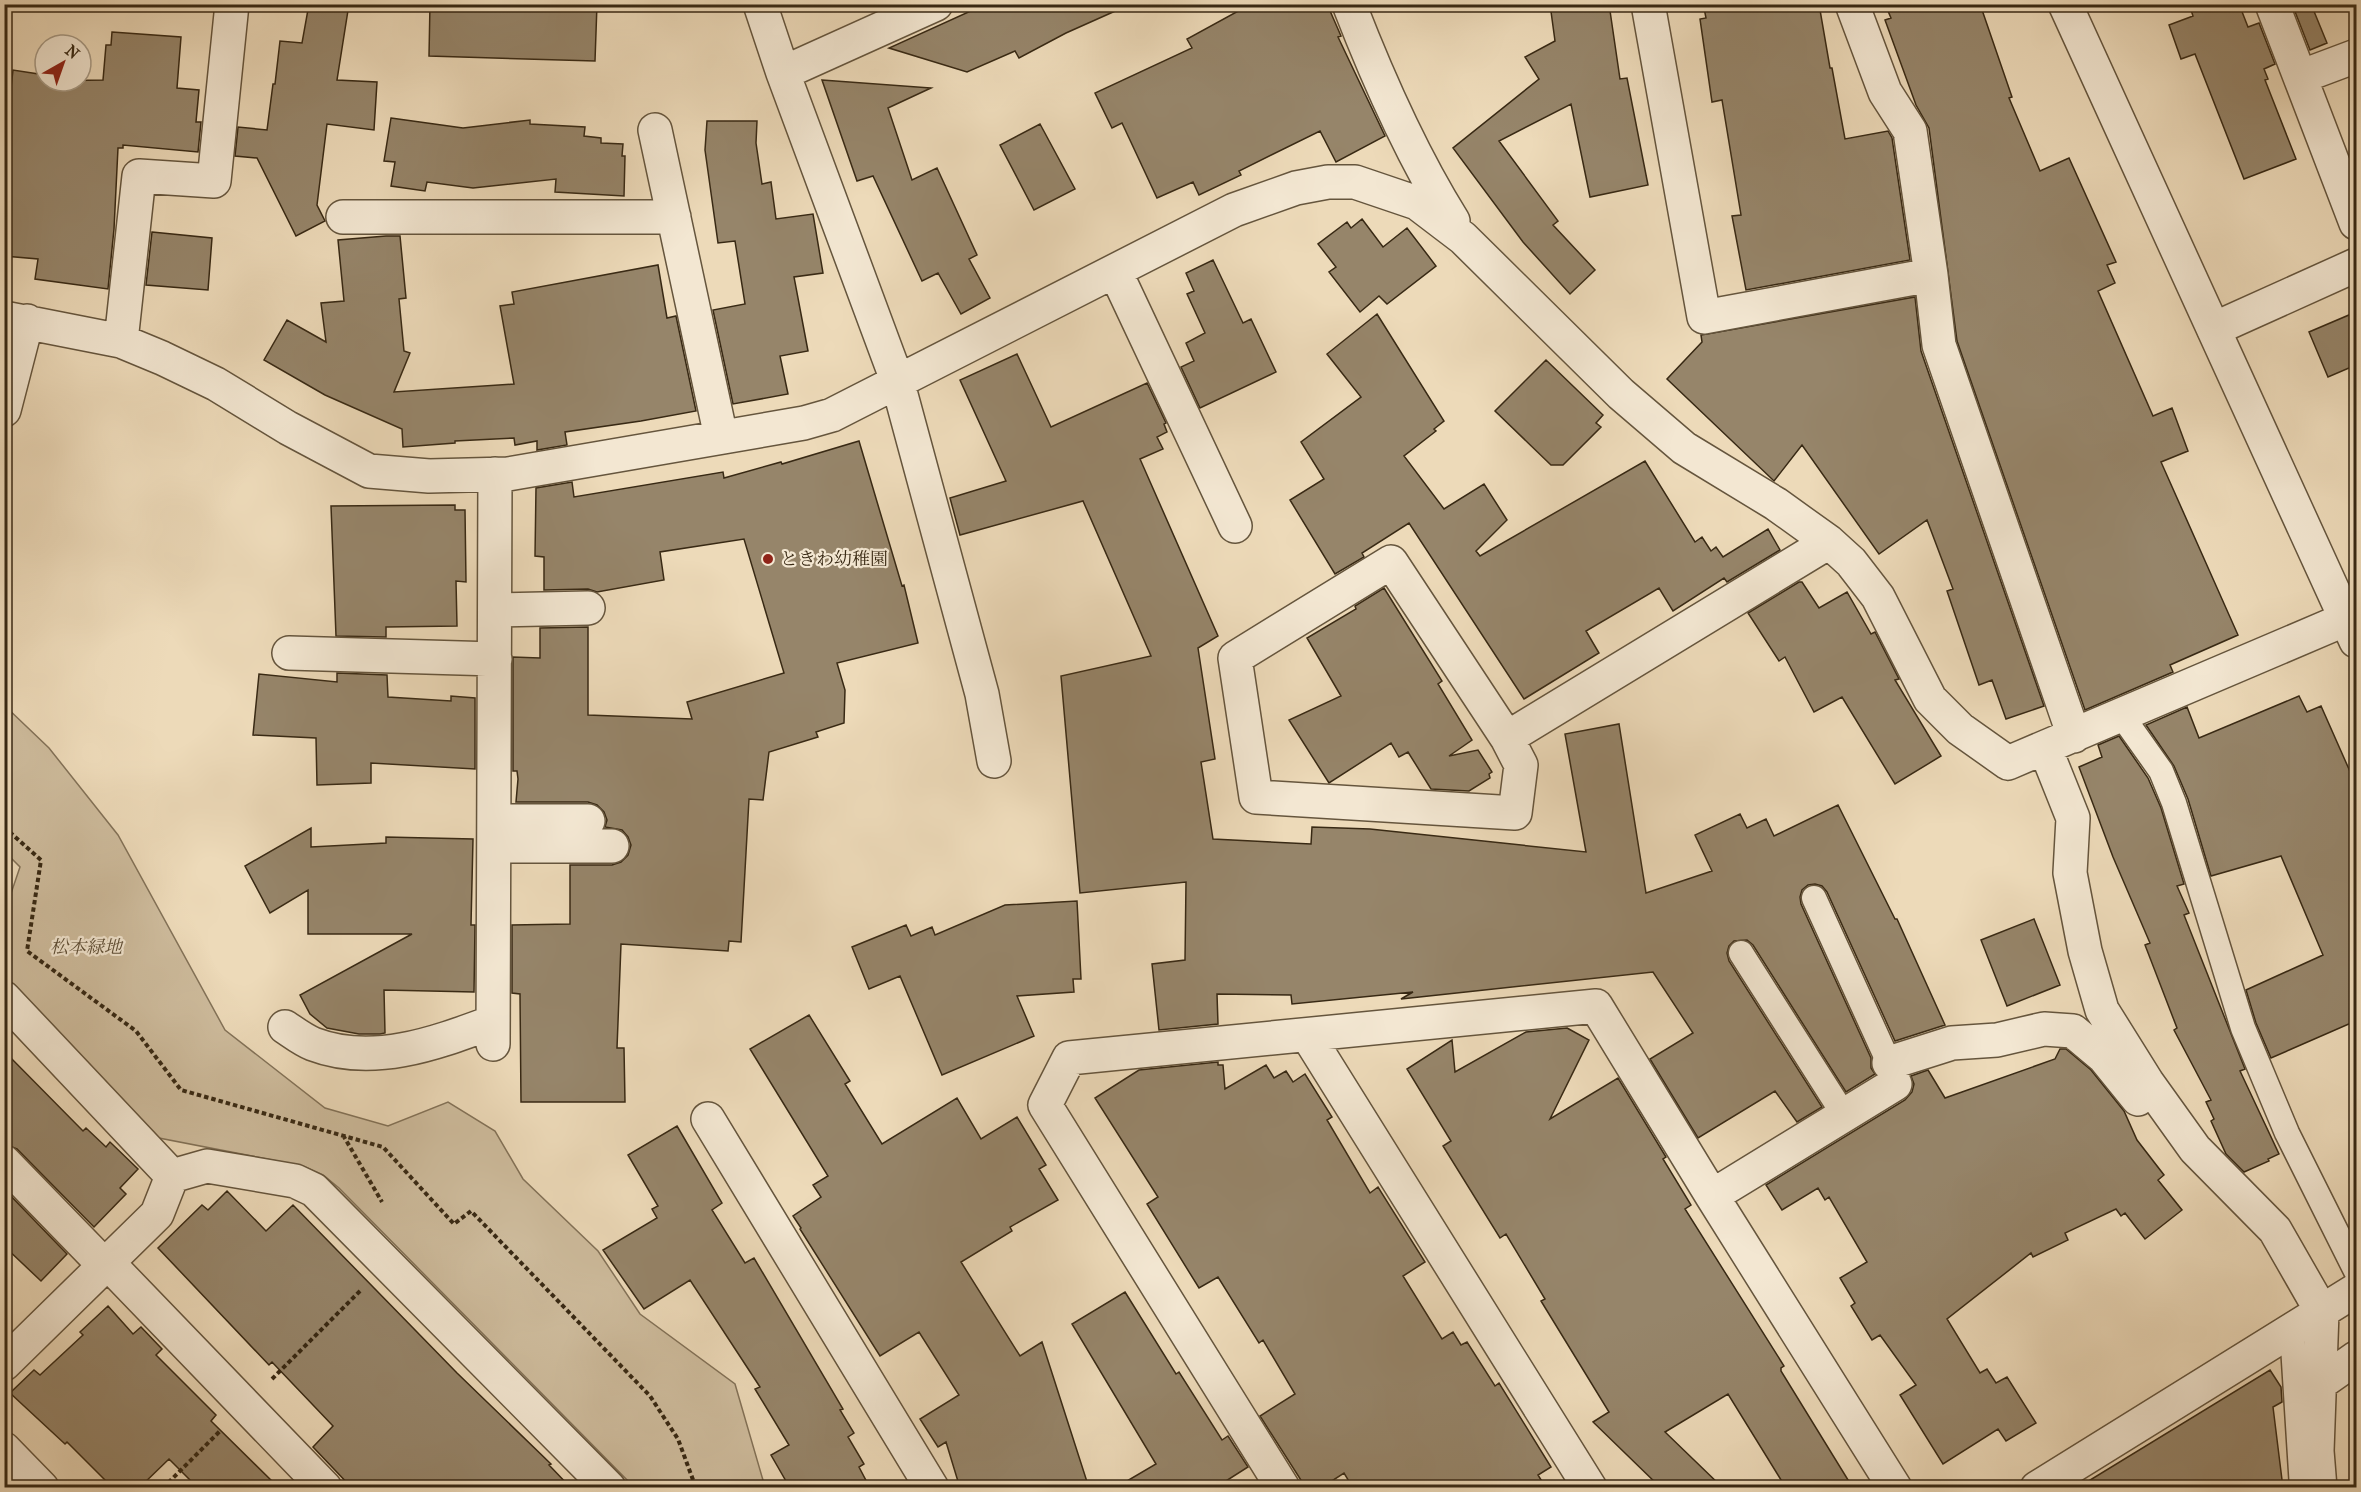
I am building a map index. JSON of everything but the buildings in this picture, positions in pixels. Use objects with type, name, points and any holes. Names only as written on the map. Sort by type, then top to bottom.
[{"type":"street","points":[[121,341],[139,176],[214,182],[232,4]]},
{"type":"street","points":[[760,4],[783,73],[897,380],[982,693],[994,761]]},
{"type":"street","points":[[783,73],[936,4]]},
{"type":"street","points":[[1349,4],[1367,50],[1426,178],[1463,238]]},
{"type":"street","points":[[1648,4],[1704,317],[1931,275]]},
{"type":"street","points":[[1852,4],[1885,92],[1910,130],[1939,345],[2060,742],[2073,818],[2070,873],[2085,951],[2102,1010],[2147,1082],[2195,1149],[2274,1230],[2307,1321],[2319,1384],[2317,1451],[2320,1488]]},
{"type":"street","points":[[4,410],[16,320],[121,341],[216,384],[288,428],[369,471],[429,476],[508,474],[804,423],[832,414],[1234,210],[1296,188],[1355,182],[1417,203],[1463,238],[1621,394],[1684,448],[1776,504],[1829,542],[1851,562],[1878,597],[1930,699],[1960,729],[2008,763],[2122,716],[2350,614],[2214,328],[2065,4]]},
{"type":"street","points":[[2272,4],[2356,223]]},
{"type":"street","points":[[2300,77],[2356,56]]},
{"type":"street","points":[[656,130],[721,437]]},
{"type":"street","points":[[343,217],[674,217]]},
{"type":"street","points":[[2214,328],[2356,265]]},
{"type":"street","points":[[1114,271],[1234,526]]},
{"type":"street","points":[[285,1027],[311,1043],[335,1051],[377,1053],[493,1033],[495,474]]},
{"type":"street","points":[[1507,738],[1829,542]]},
{"type":"street","points":[[1391,562],[1507,738],[1521,765],[1515,813],[1256,797],[1235,658],[1391,562]]},
{"type":"street","points":[[495,610],[588,608]]},
{"type":"street","points":[[289,653],[495,659]]},
{"type":"street","points":[[494,833],[588,821]]},
{"type":"street","points":[[494,833],[612,846]]},
{"type":"street","points":[[4,998],[172,1176]]},
{"type":"street","points":[[1283,1488],[1045,1105],[1069,1058],[1596,1006],[1894,1488]]},
{"type":"street","points":[[1712,1196],[1844,1115],[1892,1073],[1952,1043],[1997,1040],[2044,1029],[2073,1031],[2104,1057],[2132,1090],[2161,1137],[2189,1174],[2257,1242],[2307,1321]]},
{"type":"street","points":[[1308,1035],[1590,1488]]},
{"type":"street","points":[[708,1119],[932,1488]]},
{"type":"street","points":[[4,1162],[246,1405],[325,1488]]},
{"type":"street","points":[[172,1176],[207,1166],[295,1182],[314,1190],[609,1488]]},
{"type":"street","points":[[11,1346],[106,1263],[157,1214],[172,1176]]},
{"type":"street","points":[[2037,1488],[2356,1290]]},
{"type":"street","points":[[2319,1384],[2356,1358]]},
{"type":"street","points":[[4,1449],[42,1488]]},
{"type":"lane","points":[[2122,716],[2161,771],[2174,804],[2243,1028],[2287,1134],[2356,1271]]},
{"type":"lane","points":[[1814,898],[1892,1073]]},
{"type":"lane","points":[[1741,953],[1844,1115]]},
{"type":"lane","points":[[2302,1488],[2307,1321]]},
{"type":"path","points":[[4,827],[41,860],[27,951],[136,1031],[181,1090],[383,1147],[454,1224],[471,1210],[650,1396],[678,1439],[696,1488]]},
{"type":"path","points":[[343,1135],[383,1204]]},
{"type":"path","points":[[163,1488],[388,1264]]},
{"type":"green space","name":"松本緑地","points":[[4,705],[49,748],[118,835],[225,1030],[325,1108],[388,1126],[448,1102],[495,1131],[523,1179],[598,1251],[640,1314],[735,1384],[765,1487],[634,1487],[339,1188],[323,1175],[303,1166],[159,1138],[5,981],[5,911],[20,867],[5,852]]},
{"type":"place","name":"ときわ幼稚園","points":[[768,559]]}]
